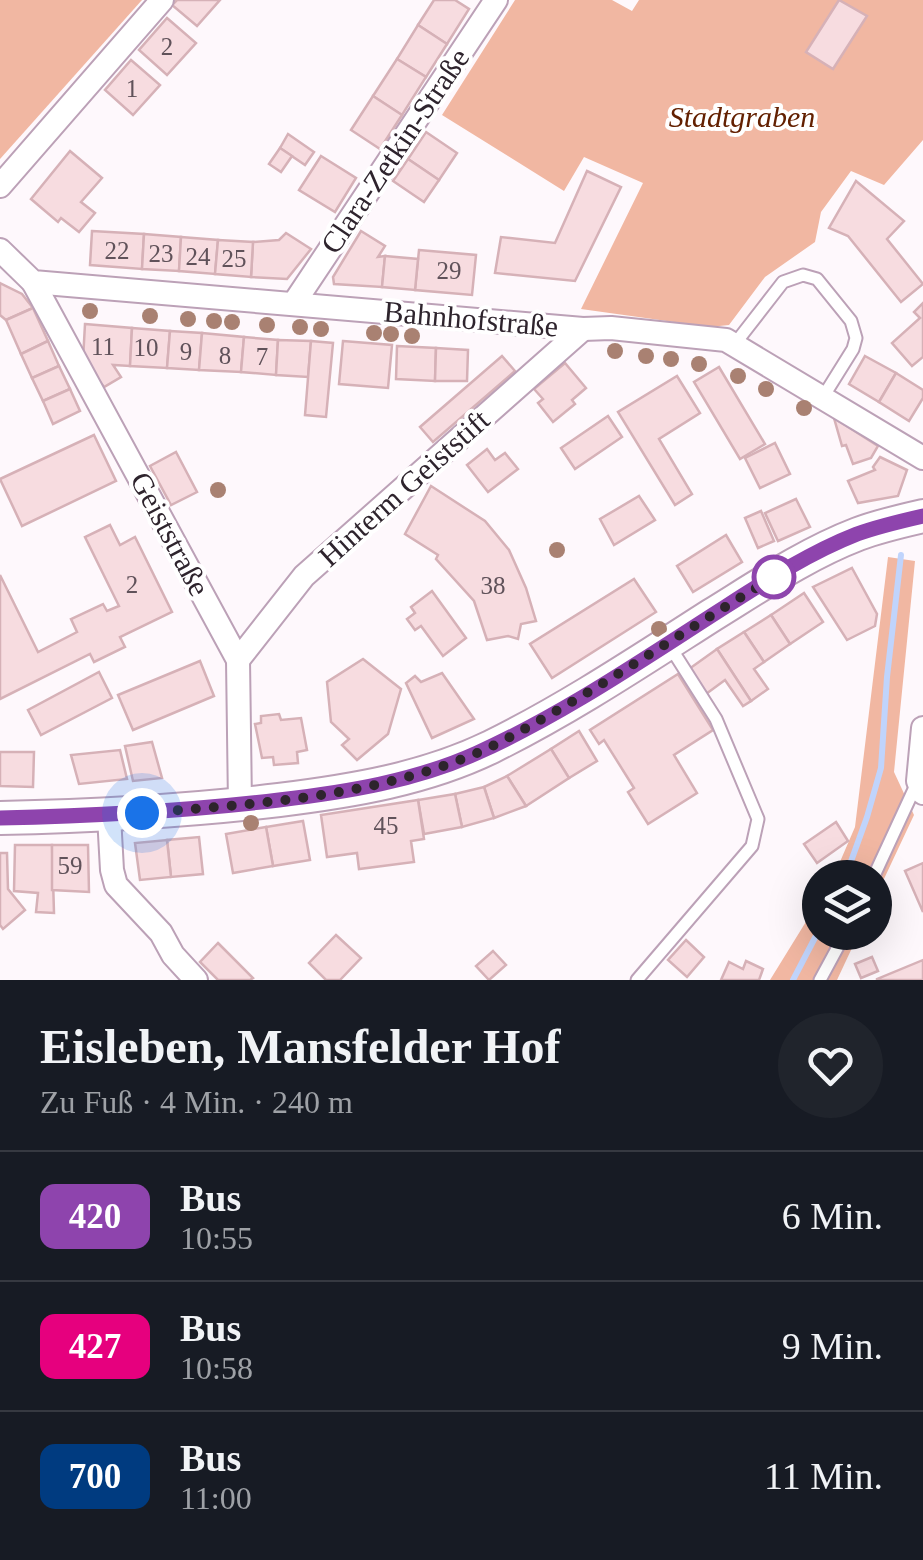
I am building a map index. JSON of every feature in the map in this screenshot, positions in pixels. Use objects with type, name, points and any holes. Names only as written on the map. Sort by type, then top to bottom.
[{"type":"street","points":[[0,186],[162,0]]},
{"type":"street","name":"Clara-Zetkin-Straße","points":[[294,303],[496,0]]},
{"type":"street","points":[[0,250],[33,282]]},
{"type":"street","name":"Bahnhofstraße","points":[[33,282],[718,338],[923,458]]},
{"type":"street","name":"Geiststraße","points":[[33,282],[238,660],[240,805]]},
{"type":"street","name":"Hinterm Geiststift","points":[[238,660],[304,576],[583,329]]},
{"type":"street","points":[[0,818],[109,816],[240,805],[368,787],[425,772],[474,755],[595,689],[753,589],[826,548],[878,527],[923,516]]},
{"type":"street","points":[[920,787],[923,728]]},
{"type":"street","points":[[109,816],[116,885],[162,934],[173,955],[196,980]]},
{"type":"lane","points":[[734,345],[783,282],[795,276],[812,277],[850,321],[856,338],[823,397]]},
{"type":"lane","points":[[637,980],[752,846],[758,819],[716,719],[667,643]]},
{"type":"lane","points":[[882,860],[920,787]]},
{"type":"lane","points":[[820,980],[836,950]]},
{"type":"green space","points":[[0,0],[142,0],[0,159]]},
{"type":"green space","name":"Stadtgraben","points":[[515,0],[612,0],[632,11],[639,0],[923,0],[923,140],[884,185],[851,171],[821,212],[815,242],[765,277],[729,325],[710,327],[581,309],[643,183],[584,157],[564,191],[442,115]]},
{"type":"green space","points":[[888,557],[915,561],[894,772],[914,815],[892,862],[841,860],[855,827]]},
{"type":"green space","points":[[802,928],[802,950],[851,950],[837,980],[770,980]]},
{"type":"building","points":[[177,0],[220,0],[197,26],[172,5]]},
{"type":"building","points":[[434,0],[455,0],[469,9],[447,44],[418,25]]},
{"type":"building","points":[[839,0],[867,16],[833,69],[806,52]]},
{"type":"building","points":[[167,18],[196,43],[167,75],[139,50]]},
{"type":"building","points":[[418,25],[447,44],[426,77],[397,59]]},
{"type":"building","points":[[397,59],[426,77],[402,115],[373,96]]},
{"type":"building","points":[[131,60],[160,85],[133,115],[105,90]]},
{"type":"building","points":[[373,96],[402,115],[380,149],[351,130]]},
{"type":"building","points":[[426,132],[457,153],[439,180],[408,159]]},
{"type":"building","points":[[288,134],[314,152],[305,165],[280,148]]},
{"type":"building","points":[[280,148],[292,156],[281,172],[269,164]]},
{"type":"building","points":[[70,151],[102,178],[81,202],[95,213],[79,232],[61,218],[58,222],[31,199]]},
{"type":"building","points":[[321,156],[356,178],[335,212],[299,190]]},
{"type":"building","points":[[408,159],[439,180],[424,202],[393,181]]},
{"type":"building","points":[[587,171],[621,187],[575,281],[495,273],[501,237],[555,243]]},
{"type":"building","points":[[856,181],[904,221],[887,239],[923,284],[901,302],[848,236],[829,228]]},
{"type":"building","points":[[92,231],[144,234],[142,269],[90,265]]},
{"type":"building","points":[[361,231],[385,246],[378,257],[385,256],[382,287],[334,284],[333,277]]},
{"type":"building","points":[[286,233],[311,249],[287,279],[251,277],[253,242],[279,240]]},
{"type":"building","points":[[144,234],[181,237],[179,271],[142,269]]},
{"type":"building","points":[[181,237],[218,240],[215,274],[179,271]]},
{"type":"building","points":[[218,240],[253,242],[251,277],[215,274]]},
{"type":"building","points":[[419,250],[476,255],[472,295],[415,290]]},
{"type":"building","points":[[385,256],[418,259],[415,290],[382,287]]},
{"type":"building","points":[[0,283],[22,294],[33,308],[6,320],[0,315]]},
{"type":"building","points":[[923,303],[923,357],[912,366],[892,343],[920,318],[914,312]]},
{"type":"building","points":[[33,308],[48,341],[21,354],[6,320]]},
{"type":"building","points":[[85,324],[132,328],[130,366],[113,365],[121,377],[104,387],[83,360]]},
{"type":"building","points":[[132,328],[170,331],[167,368],[130,366]]},
{"type":"building","points":[[170,331],[202,333],[199,370],[167,368]]},
{"type":"building","points":[[202,333],[244,337],[241,372],[199,370]]},
{"type":"building","points":[[244,337],[278,340],[276,375],[241,372]]},
{"type":"building","points":[[278,340],[311,341],[308,377],[276,375]]},
{"type":"building","points":[[48,341],[59,366],[32,378],[21,354]]},
{"type":"building","points":[[311,341],[333,343],[326,417],[305,415]]},
{"type":"building","points":[[343,341],[392,345],[388,388],[339,384]]},
{"type":"building","points":[[397,346],[436,348],[435,381],[396,379]]},
{"type":"building","points":[[436,348],[468,350],[467,381],[435,381]]},
{"type":"building","points":[[502,356],[515,371],[433,442],[420,427]]},
{"type":"building","points":[[865,356],[896,373],[879,402],[849,384]]},
{"type":"building","points":[[565,363],[586,388],[572,400],[575,404],[553,422],[538,403],[543,399],[534,389]]},
{"type":"building","points":[[59,366],[70,389],[43,401],[32,378]]},
{"type":"building","points":[[719,367],[765,444],[740,459],[694,382]]},
{"type":"building","points":[[896,373],[923,390],[923,398],[909,421],[879,402]]},
{"type":"building","points":[[677,376],[700,413],[659,439],[692,494],[675,505],[618,412]]},
{"type":"building","points":[[70,389],[80,411],[53,424],[43,401]]},
{"type":"building","points":[[608,416],[622,437],[575,469],[561,448]]},
{"type":"building","points":[[834,418],[878,446],[871,458],[853,464],[846,445],[842,446]]},
{"type":"building","points":[[94,435],[116,481],[22,526],[0,479]]},
{"type":"building","points":[[775,443],[790,474],[760,488],[745,458]]},
{"type":"building","points":[[487,449],[495,460],[505,453],[518,469],[488,492],[467,465]]},
{"type":"building","points":[[176,452],[197,492],[171,505],[150,466]]},
{"type":"building","points":[[880,457],[907,470],[898,496],[858,503],[848,481],[875,470]]},
{"type":"building","points":[[431,486],[485,521],[509,550],[536,621],[521,624],[518,639],[508,636],[487,640],[474,601],[436,559],[438,555],[405,534]]},
{"type":"building","points":[[639,496],[655,520],[614,545],[600,519]]},
{"type":"building","points":[[796,499],[810,527],[778,541],[765,513]]},
{"type":"building","points":[[761,511],[774,541],[758,548],[745,518]]},
{"type":"building","points":[[110,525],[120,545],[135,537],[172,612],[120,637],[125,647],[94,662],[90,654],[0,699],[0,575],[38,652],[77,632],[71,619],[103,604],[107,611],[119,606],[85,537]]},
{"type":"building","points":[[726,535],[742,562],[693,592],[677,566]]},
{"type":"building","points":[[852,568],[877,614],[875,626],[847,640],[813,587]]},
{"type":"building","points":[[634,579],[656,612],[552,678],[530,644]]},
{"type":"building","points":[[432,591],[466,638],[443,656],[421,626],[415,630],[407,619],[415,613],[411,607]]},
{"type":"building","points":[[804,593],[823,622],[790,644],[771,615]]},
{"type":"building","points":[[771,615],[790,644],[764,662],[744,632]]},
{"type":"building","points":[[744,632],[764,662],[754,669],[768,689],[751,701],[717,649]]},
{"type":"building","points":[[717,649],[751,701],[743,706],[725,680],[706,694],[689,669]]},
{"type":"building","points":[[363,659],[401,689],[388,734],[357,760],[342,745],[349,739],[331,722],[327,682]]},
{"type":"building","points":[[200,661],[214,696],[133,730],[118,695]]},
{"type":"building","points":[[99,672],[112,698],[41,735],[28,710]]},
{"type":"building","points":[[442,673],[474,719],[432,738],[406,683],[415,676],[421,682]]},
{"type":"building","points":[[678,674],[713,730],[674,755],[697,793],[648,824],[628,792],[634,788],[604,740],[599,744],[590,730]]},
{"type":"building","points":[[279,714],[281,720],[301,718],[307,750],[297,752],[298,763],[274,765],[273,757],[262,758],[255,724],[261,723],[261,716]]},
{"type":"building","points":[[579,731],[597,761],[569,778],[551,749]]},
{"type":"building","points":[[152,742],[162,778],[133,781],[125,746]]},
{"type":"building","points":[[551,749],[569,778],[526,806],[507,776]]},
{"type":"building","points":[[120,750],[127,779],[79,784],[71,755]]},
{"type":"building","points":[[0,752],[34,752],[33,787],[0,786]]},
{"type":"building","points":[[507,776],[526,806],[494,818],[484,787]]},
{"type":"building","points":[[484,787],[494,818],[462,827],[455,794]]},
{"type":"building","points":[[455,794],[462,827],[424,834],[418,800]]},
{"type":"building","points":[[418,800],[424,839],[411,841],[414,862],[359,869],[357,853],[327,857],[321,815]]},
{"type":"building","points":[[303,821],[310,860],[273,866],[266,827]]},
{"type":"building","points":[[836,822],[848,841],[821,860],[815,860],[804,844]]},
{"type":"building","points":[[266,827],[273,866],[233,873],[226,834]]},
{"type":"building","points":[[199,837],[203,874],[171,877],[167,840]]},
{"type":"building","points":[[167,840],[171,877],[140,880],[135,843]]},
{"type":"building","points":[[15,845],[52,845],[54,913],[36,912],[38,893],[14,891]]},
{"type":"building","points":[[52,845],[88,845],[89,892],[52,890]]},
{"type":"building","points":[[0,853],[7,853],[8,889],[25,910],[3,929],[0,925]]},
{"type":"building","points":[[923,863],[923,912],[905,871]]},
{"type":"building","points":[[336,935],[361,958],[340,980],[326,980],[309,963]]},
{"type":"building","points":[[686,940],[704,957],[687,977],[668,960]]},
{"type":"building","points":[[218,943],[253,978],[218,980],[200,962]]},
{"type":"building","points":[[493,951],[506,965],[489,980],[476,966]]},
{"type":"building","points":[[872,957],[878,971],[861,978],[855,964]]},
{"type":"building","points":[[923,960],[923,980],[877,980],[877,979]]},
{"type":"building","points":[[746,961],[763,969],[759,980],[721,980],[729,962],[743,969]]},
{"type":"waterway","points":[[851,860],[881,768],[901,555]]},
{"type":"waterway","points":[[793,980],[809,950]]},
{"type":"bus line","name":"420","points":[[0,818],[109,816],[240,805],[343,792],[425,772],[510,737],[812,555],[858,534],[923,516]]},
{"type":"route","points":[[142,813],[343,792],[425,772],[474,755],[595,689],[778,575],[774,577]]}]
